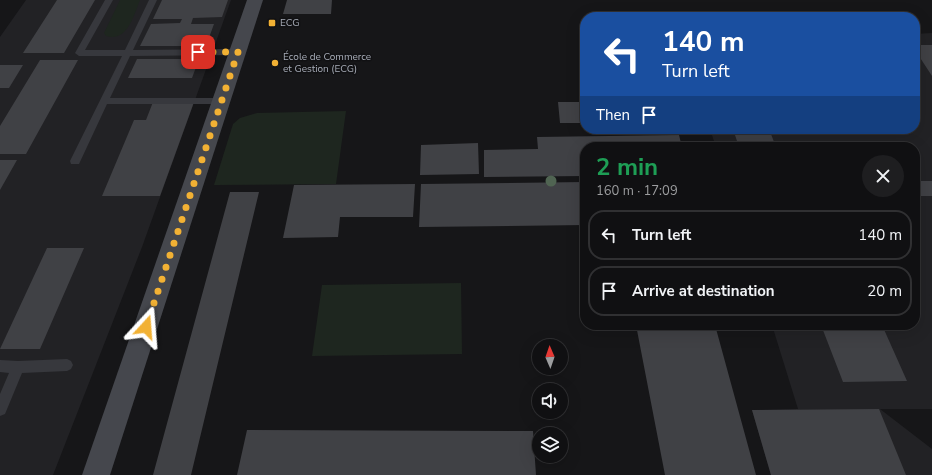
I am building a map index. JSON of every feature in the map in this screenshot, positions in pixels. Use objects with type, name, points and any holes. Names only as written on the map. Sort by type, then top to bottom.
[{"type":"street","points":[[96,475],[256,0]]},
{"type":"lane","points":[[109,0],[79,53],[238,52]]},
{"type":"lane","points":[[75,161],[153,0]]},
{"type":"lane","points":[[104,101],[223,101]]},
{"type":"lane","points":[[0,366],[18,367],[67,365]]},
{"type":"lane","points":[[0,409],[18,367]]},
{"type":"shaded area","points":[[26,0],[231,0],[142,247],[53,475],[0,475],[0,37]]},
{"type":"shaded area","points":[[120,0],[140,0],[129,26],[124,32],[113,37],[106,36],[104,33]]},
{"type":"shaded area","points":[[932,33],[932,409],[880,409],[932,449],[932,475],[771,475],[752,410],[798,409],[774,330],[920,330],[920,142],[714,142],[712,134],[920,134],[920,34]]},
{"type":"shaded area","points":[[346,111],[336,184],[214,185],[233,124],[240,118],[257,113]]},
{"type":"shaded area","points":[[461,283],[462,354],[312,356],[322,285]]},
{"type":"building","points":[[57,0],[95,0],[64,53],[23,53]]},
{"type":"building","points":[[162,0],[228,0],[222,17],[193,18],[191,24],[214,24],[206,46],[140,46],[151,24],[180,23],[182,19],[153,19]]},
{"type":"building","points":[[287,0],[332,0],[331,14],[283,14]]},
{"type":"building","points":[[920,45],[932,45],[932,76],[920,58]]},
{"type":"building","points":[[137,59],[199,59],[192,78],[128,78]]},
{"type":"building","points":[[40,60],[78,60],[26,154],[0,154],[0,126]]},
{"type":"building","points":[[0,65],[23,65],[9,88],[0,88]]},
{"type":"building","points":[[153,102],[194,102],[160,196],[102,196],[134,120],[146,120]]},
{"type":"building","points":[[558,102],[580,102],[580,123],[560,123]]},
{"type":"building","points":[[735,134],[771,134],[774,142],[737,142]]},
{"type":"building","points":[[679,135],[681,142],[580,142],[580,176],[484,177],[484,150],[538,149],[537,137]]},
{"type":"building","points":[[478,143],[479,174],[420,175],[421,145]]},
{"type":"building","points":[[0,160],[17,160],[0,190]]},
{"type":"building","points":[[920,181],[932,181],[932,196],[920,196]]},
{"type":"building","points":[[580,182],[580,225],[419,227],[421,184]]},
{"type":"building","points":[[415,184],[413,217],[340,217],[338,237],[283,238],[294,185]]},
{"type":"building","points":[[230,192],[259,192],[191,475],[153,475]]},
{"type":"building","points":[[47,248],[84,248],[40,349],[0,349]]},
{"type":"building","points":[[637,330],[716,330],[756,475],[665,475]]},
{"type":"building","points":[[823,330],[884,330],[907,381],[843,382]]},
{"type":"building","points":[[879,409],[906,475],[771,475],[752,410]]},
{"type":"building","points":[[247,430],[532,431],[532,463],[535,463],[536,475],[237,475]]},
{"type":"place","name":"ECG","points":[[272,23]]},
{"type":"place","name":"École de Commerce et Gestion (ECG)","points":[[275,63]]},
{"type":"route","points":[[146,327],[238,52],[198,52]]}]
